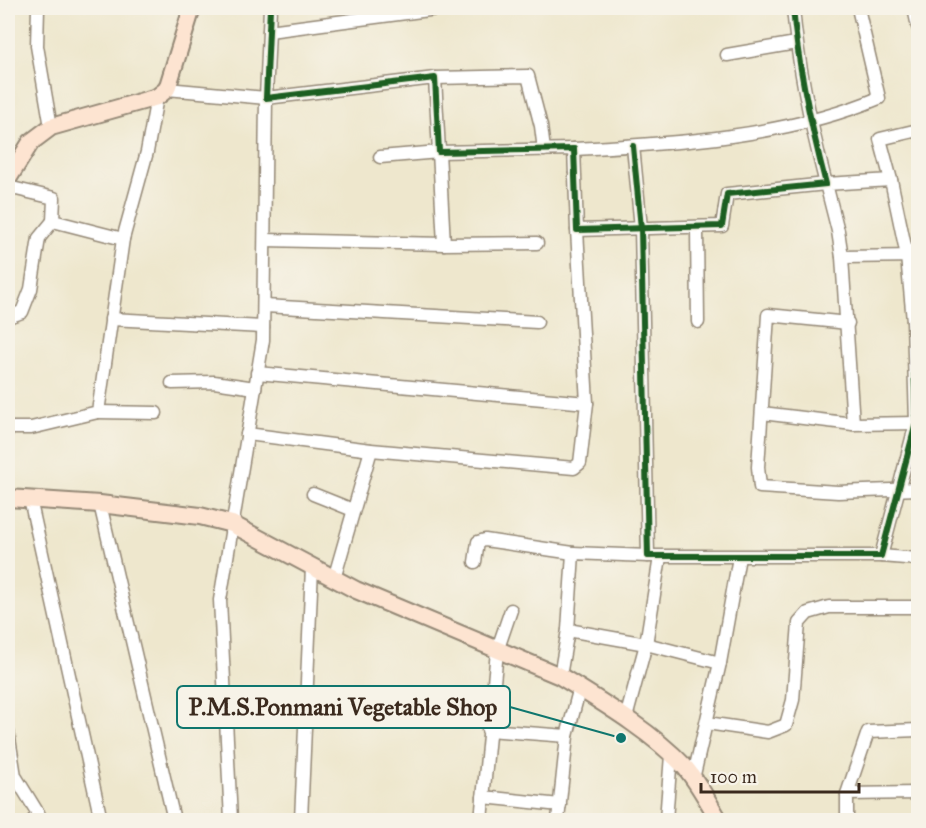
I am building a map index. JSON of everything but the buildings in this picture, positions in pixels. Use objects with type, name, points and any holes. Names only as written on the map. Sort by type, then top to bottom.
[{"type":"street","points":[[38,8],[37,46],[51,127]]},
{"type":"street","points":[[98,412],[123,239],[162,93],[192,8]]},
{"type":"street","points":[[231,820],[220,600],[255,388],[265,306],[266,98],[270,8]]},
{"type":"street","points":[[269,31],[444,8]]},
{"type":"street","points":[[793,8],[796,43],[810,121],[838,231],[842,257],[854,424]]},
{"type":"street","points":[[380,157],[439,152],[574,149],[682,142],[810,121],[846,112],[879,98],[858,8]]},
{"type":"street","points":[[727,55],[796,43]]},
{"type":"street","points":[[8,179],[31,142],[51,127],[162,93],[266,98],[435,78],[528,76],[541,126],[544,150]]},
{"type":"street","points":[[435,78],[444,244]]},
{"type":"street","points":[[881,556],[917,423],[913,256],[880,139],[918,130]]},
{"type":"street","points":[[626,718],[646,644],[654,556],[641,228],[633,146]]},
{"type":"street","points":[[247,434],[371,450],[574,468],[580,463],[587,403],[574,149]]},
{"type":"street","points":[[577,230],[696,229],[722,226],[727,194],[891,180]]},
{"type":"street","points":[[8,187],[54,198],[53,220],[39,238],[31,289],[22,312],[8,317]]},
{"type":"street","points":[[53,220],[123,239]]},
{"type":"street","points":[[696,229],[699,322]]},
{"type":"street","points":[[265,240],[444,244],[537,243]]},
{"type":"street","points":[[842,257],[913,256]]},
{"type":"street","points":[[265,306],[537,322]]},
{"type":"street","points":[[848,322],[768,315],[760,487],[838,492],[918,489]]},
{"type":"street","points":[[111,319],[263,327]]},
{"type":"street","points":[[257,373],[587,403]]},
{"type":"street","points":[[172,383],[214,382],[255,388]]},
{"type":"street","points":[[8,428],[31,428],[98,412],[156,412]]},
{"type":"street","points":[[762,413],[854,424],[917,423]]},
{"type":"street","points":[[334,579],[371,450]]},
{"type":"street","points":[[314,494],[353,510]]},
{"type":"street","points":[[8,498],[100,504],[200,516],[232,524],[334,579],[497,651],[560,676],[580,687],[626,718],[671,755],[693,779],[719,820]]},
{"type":"street","points":[[30,500],[101,820]]},
{"type":"street","points":[[100,504],[174,820]]},
{"type":"street","points":[[475,562],[478,542],[485,540],[573,553],[739,557],[881,556],[918,559]]},
{"type":"street","points":[[560,676],[568,630],[573,553]]},
{"type":"street","points":[[693,779],[720,663],[739,557]]},
{"type":"street","points":[[302,820],[312,567]]},
{"type":"street","points":[[707,723],[768,732],[786,725],[793,700],[799,623],[808,613],[829,607],[918,607]]},
{"type":"street","points":[[481,820],[497,651],[511,610]]},
{"type":"street","points":[[568,630],[646,644],[720,663]]},
{"type":"street","points":[[558,820],[567,736],[580,687]]},
{"type":"street","points":[[488,730],[567,736]]},
{"type":"street","points":[[847,820],[847,794],[868,732],[918,730]]},
{"type":"street","points":[[8,732],[15,776],[39,815],[33,820]]},
{"type":"street","points":[[666,820],[671,755]]},
{"type":"street","points":[[847,794],[918,793]]},
{"type":"street","points":[[483,797],[560,805]]},
{"type":"cycle path","points":[[270,8],[266,98],[435,78],[439,152],[574,149],[577,230],[722,226],[727,194],[826,184],[806,97],[793,8]]},
{"type":"cycle path","points":[[633,146],[641,228],[648,556],[881,556],[916,423],[913,321],[918,321]]},
{"type":"place","name":"P.M.S.Ponmani Vegetable Shop","points":[[621,738]]}]
